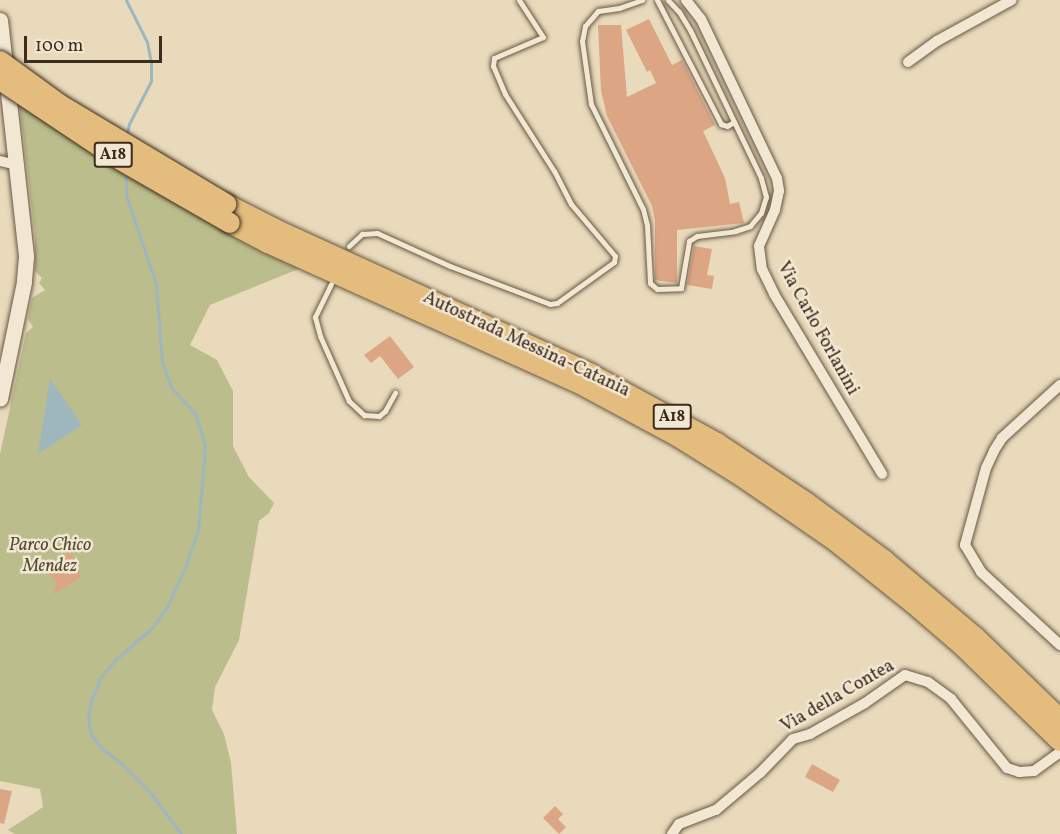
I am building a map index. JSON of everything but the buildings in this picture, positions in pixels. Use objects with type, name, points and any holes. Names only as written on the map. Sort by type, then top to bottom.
[{"type":"highway","name":"A18","points":[[0,61],[78,116],[228,213]]},
{"type":"highway","name":"A18","points":[[0,80],[117,158],[228,213]]},
{"type":"highway","name":"Autostrada Messina-Catania","points":[[228,213],[584,386],[668,432],[741,476],[834,540],[914,604],[965,648],[1060,741]]},
{"type":"highway","name":"Autostrada Messina-Catania","points":[[383,287],[591,374],[676,419],[749,464],[843,529],[923,592],[975,637],[1060,719]]},
{"type":"street","name":"Via Carlo Forlanini","points":[[686,0],[701,18],[777,178],[779,191],[775,210],[759,246],[762,268],[774,294],[882,474]]},
{"type":"street","points":[[908,62],[937,41],[1012,0]]},
{"type":"street","points":[[0,20],[25,235],[24,282],[0,399]]},
{"type":"street","points":[[0,161],[17,165]]},
{"type":"street","points":[[1060,385],[1002,438],[986,468],[965,545],[981,572],[1060,645]]},
{"type":"street","name":"Via della Contea","points":[[672,834],[679,824],[716,810],[760,773],[793,739],[810,734],[865,703],[905,675],[928,682],[951,699],[1007,768],[1026,772],[1048,763],[1060,752]]},
{"type":"lane","points":[[395,393],[385,411],[379,416],[364,415],[349,401],[320,336],[315,316],[338,265],[362,234],[377,233],[450,266],[550,304],[557,303],[614,262],[615,256],[571,204],[554,171],[505,94],[493,66],[494,58],[543,37],[519,0]]},
{"type":"lane","points":[[642,0],[619,8],[598,11],[585,26],[582,41],[591,104],[643,209],[647,225],[650,284],[657,290],[681,288],[689,241],[697,236],[750,226],[761,213],[766,189],[690,30],[680,12],[668,0]]},
{"type":"lane","points":[[657,0],[721,124],[727,126],[734,122]]},
{"type":"lane","points":[[338,265],[383,287]]},
{"type":"lane","points":[[338,265],[383,287]]},
{"type":"green space","name":"Parco Chico Mendez","points":[[20,106],[207,221],[301,268],[210,305],[190,345],[217,360],[233,391],[233,446],[249,477],[274,503],[269,513],[259,521],[239,640],[215,687],[212,710],[224,734],[231,763],[237,834],[15,834],[8,830],[43,807],[40,789],[0,781],[0,454],[26,333],[33,327],[28,319],[32,298],[45,290],[39,283],[42,278],[35,271],[35,235]]},
{"type":"water","points":[[50,379],[82,425],[38,454]]},
{"type":"waterway","points":[[126,0],[147,42],[151,63],[151,81],[129,124],[126,137]]},
{"type":"waterway","points":[[126,171],[126,195],[156,284],[162,362],[171,387],[196,415],[205,446],[198,530],[185,567],[167,607],[151,629],[115,660],[100,678],[91,701],[88,719],[91,734],[101,748],[121,763],[150,792],[181,834]]}]
